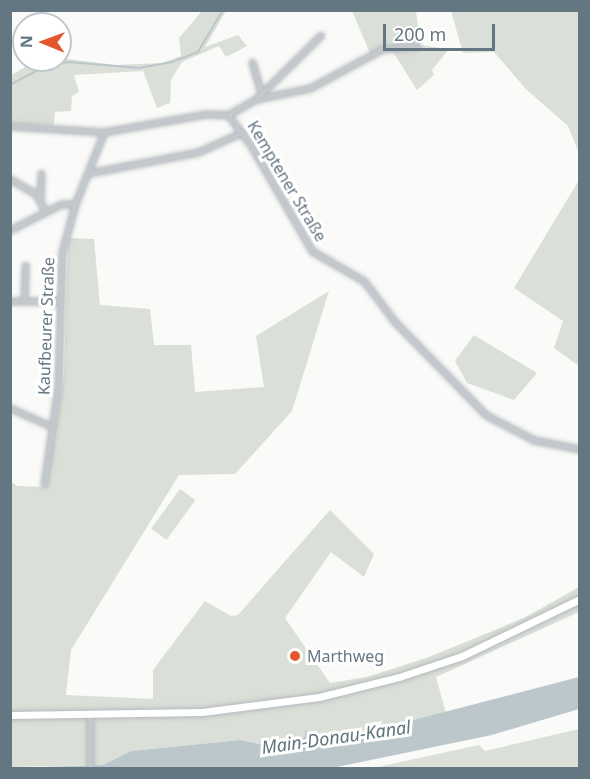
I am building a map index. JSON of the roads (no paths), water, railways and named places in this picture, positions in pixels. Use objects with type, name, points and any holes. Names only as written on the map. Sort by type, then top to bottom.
[{"type":"main road","points":[[10,714],[236,709],[349,691],[471,652],[579,599]]},
{"type":"street","points":[[228,115],[258,96],[321,35]]},
{"type":"street","points":[[258,96],[310,88],[382,49],[417,46]]},
{"type":"street","points":[[252,62],[261,85],[258,96]]},
{"type":"street","name":"Kemptener Straße","points":[[10,126],[104,132],[205,114],[228,115],[243,132],[309,247],[325,261],[364,281],[395,322],[471,402],[522,435],[579,449]]},
{"type":"street","name":"Kaufbeurer Straße","points":[[44,484],[53,427],[62,252],[75,204],[104,132]]},
{"type":"street","points":[[89,173],[198,152],[243,132]]},
{"type":"street","points":[[40,201],[41,173]]},
{"type":"street","points":[[10,180],[36,194],[45,211]]},
{"type":"street","points":[[10,230],[61,204],[75,204]]},
{"type":"street","points":[[24,301],[25,265]]},
{"type":"street","points":[[10,301],[61,302]]},
{"type":"street","points":[[10,408],[53,427]]},
{"type":"street","points":[[90,714],[90,768]]},
{"type":"water","name":"Main-Donau-Kanal","points":[[579,677],[579,709],[492,735],[332,768],[11,768],[103,765],[131,751],[240,740],[278,748],[305,737],[305,730],[318,740],[398,724]]},
{"type":"waterway","points":[[72,62],[139,68],[172,62],[198,52],[223,10]]},
{"type":"waterway","points":[[10,85],[35,72]]},
{"type":"place","name":"Marthweg","points":[[295,656]]}]
